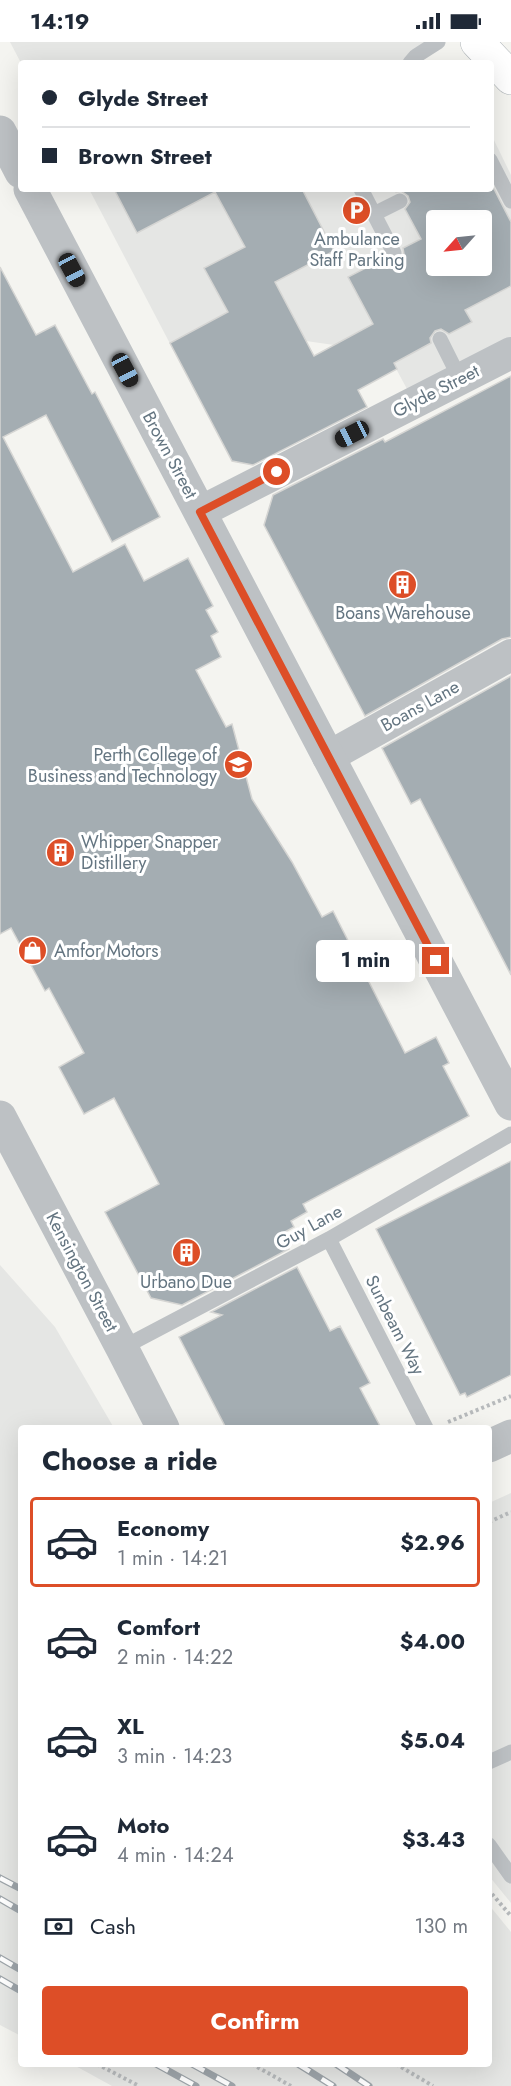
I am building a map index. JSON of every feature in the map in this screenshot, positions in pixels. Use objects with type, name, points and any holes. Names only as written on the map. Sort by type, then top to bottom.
[{"type":"main road","points":[[477,42],[511,78]]},
{"type":"street","points":[[0,132],[18,166]]},
{"type":"street","name":"Brown Street","points":[[32,192],[511,1104]]},
{"type":"street","name":"Glyde Street","points":[[200,512],[511,353]]},
{"type":"street","name":"Boans Lane","points":[[328,757],[511,655]]},
{"type":"street","name":"Kensington Street","points":[[0,1117],[161,1425]]},
{"type":"street","points":[[492,1445],[511,1436]]},
{"type":"lane","points":[[413,60],[438,42]]},
{"type":"lane","points":[[494,168],[511,201]]},
{"type":"lane","points":[[363,192],[394,253]]},
{"type":"lane","points":[[374,214],[400,201]]},
{"type":"lane","points":[[440,339],[460,379]]},
{"type":"lane","name":"Guy Lane","points":[[122,1348],[329,1239],[511,1134]]},
{"type":"lane","name":"Sunbeam Way","points":[[329,1239],[424,1425]]},
{"type":"lane","points":[[492,1761],[511,1752]]},
{"type":"lane","points":[[492,1849],[511,1876]]},
{"type":"path","points":[[444,1423],[511,1396]]},
{"type":"path","points":[[492,1521],[511,1512]]},
{"type":"path","points":[[492,1894],[511,1916]]},
{"type":"path","points":[[103,2067],[139,2086]]},
{"type":"path","points":[[257,2067],[291,2086]]},
{"type":"path","points":[[401,2067],[433,2086]]},
{"type":"shaded area","points":[[10,42],[438,42],[423,60],[19,60]]},
{"type":"shaded area","points":[[494,140],[511,175],[511,353],[414,402],[372,324],[334,345],[306,341],[199,399],[91,192],[494,192]]},
{"type":"shaded area","points":[[0,1265],[55,1327],[112,1425],[18,1425],[18,2034],[0,2025]]},
{"type":"shaded area","points":[[511,1493],[511,1903],[492,1880],[492,1502]]},
{"type":"shaded area","points":[[492,1909],[511,1932],[511,2086],[112,2086],[77,2067],[492,2067]]},
{"type":"building","points":[[494,189],[511,222],[511,286],[465,310],[472,322],[449,334],[441,329],[435,331],[430,338],[431,343],[394,363],[397,369],[358,390],[367,407],[253,465],[232,461],[170,343],[228,312],[204,268],[245,247],[215,192],[304,192],[334,251],[275,282],[314,356],[373,324],[348,277],[385,258],[393,263],[399,261],[404,254],[403,248],[421,239],[405,209],[410,202],[408,196],[402,192],[494,192]]},
{"type":"building","points":[[116,192],[215,192],[137,233]]},
{"type":"building","points":[[0,267],[36,335],[55,325],[92,394],[95,392],[160,517],[112,542],[46,415],[3,437],[73,572],[125,544],[144,581],[188,558],[213,606],[206,610],[218,632],[211,636],[221,657],[196,670],[226,727],[232,724],[252,799],[292,862],[322,917],[333,911],[405,1053],[436,1037],[449,1063],[443,1066],[469,1116],[303,1204],[307,1212],[291,1221],[294,1227],[281,1234],[289,1249],[182,1305],[151,1298],[105,1212],[159,1184],[114,1098],[84,1114],[59,1067],[84,1053],[49,988],[45,991],[11,928],[0,934]]},
{"type":"building","name":"Boans Warehouse","points":[[511,376],[511,637],[502,639],[365,716],[264,525],[273,495],[383,439],[385,442]]},
{"type":"building","points":[[511,676],[511,975],[420,799],[411,804],[382,748]]},
{"type":"building","points":[[511,1161],[511,1375],[467,1397],[465,1393],[460,1395],[376,1229]]},
{"type":"building","points":[[297,1267],[330,1331],[340,1326],[370,1383],[360,1388],[379,1425],[224,1425],[179,1337],[222,1315],[211,1312]]},
{"type":"railway","points":[[0,1878],[18,1887]]},
{"type":"railway","points":[[0,1899],[18,1909]]},
{"type":"railway","points":[[0,1958],[18,1968]]},
{"type":"railway","points":[[0,1979],[18,1989]]},
{"type":"railway","points":[[161,2067],[196,2086]]},
{"type":"railway","points":[[197,2067],[232,2086]]},
{"type":"railway","points":[[303,2067],[333,2086]]},
{"type":"railway","points":[[340,2067],[369,2086]]},
{"type":"place","name":"Ambulance Staff Parking","points":[[357,210]]},
{"type":"place","name":"Boans Warehouse","points":[[403,584]]},
{"type":"place","name":"Perth College of Business and Technology","points":[[238,765]]},
{"type":"place","name":"Whipper Snapper Distillery","points":[[60,852]]},
{"type":"place","name":"Amfor Motors","points":[[33,951]]},
{"type":"place","name":"Urbano Due","points":[[186,1253]]},
{"type":"route","points":[[277,472],[200,512],[436,961]]}]
